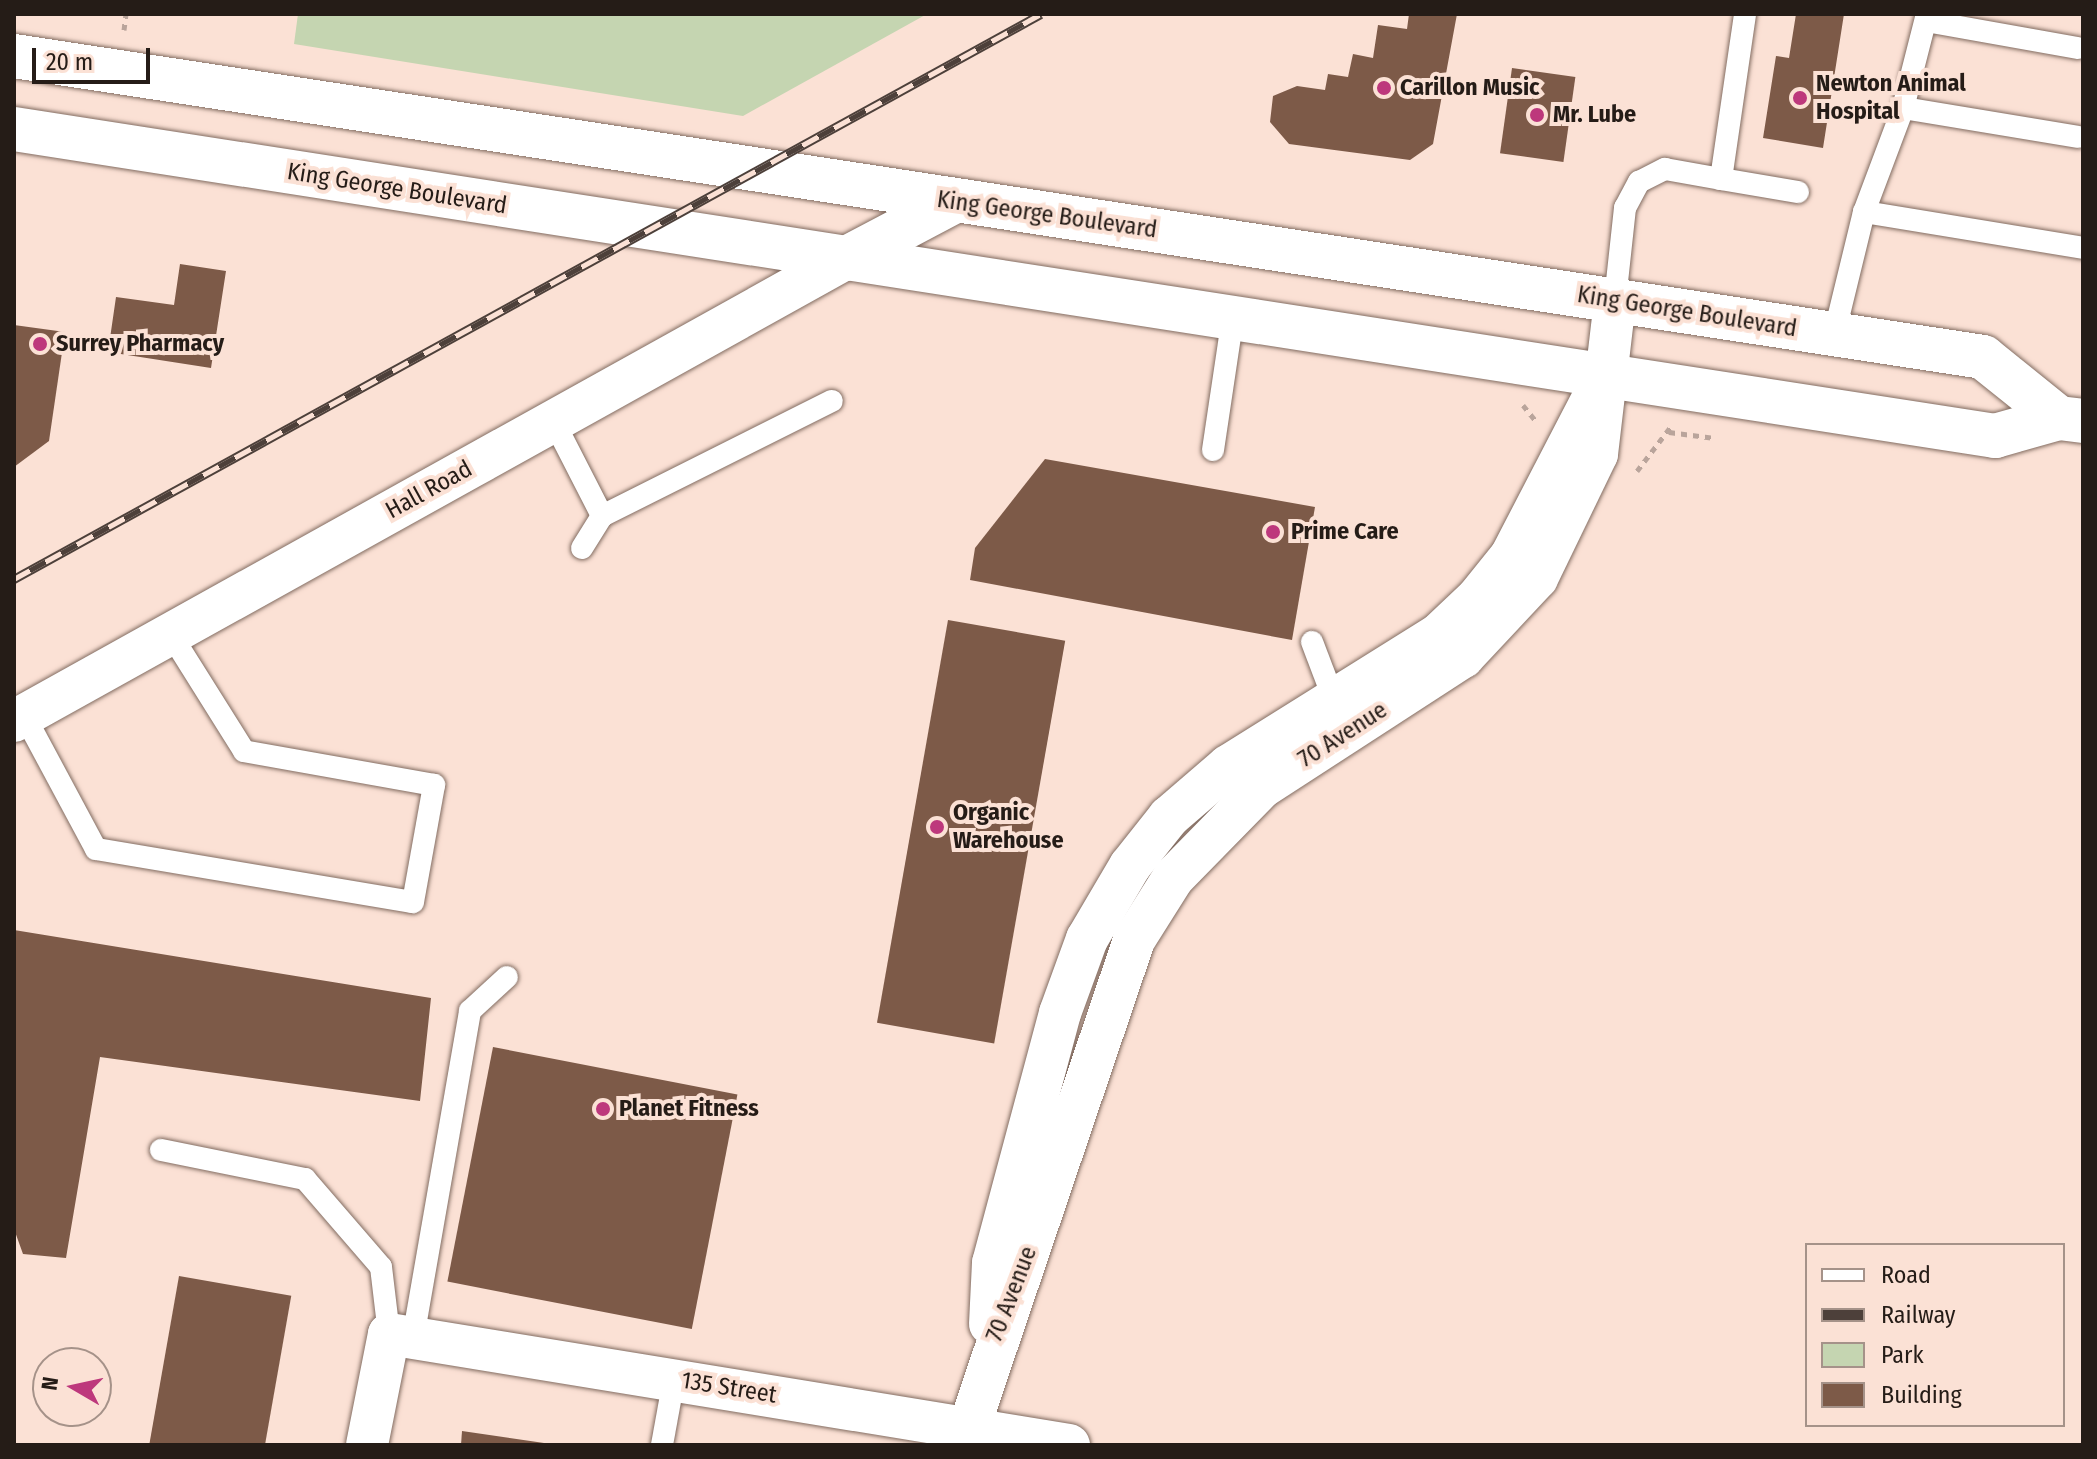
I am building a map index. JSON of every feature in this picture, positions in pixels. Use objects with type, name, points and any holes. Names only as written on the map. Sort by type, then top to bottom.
[{"type":"main road","name":"King George Boulevard","points":[[14,56],[953,202],[1983,357],[2071,420]]},
{"type":"main road","name":"King George Boulevard","points":[[14,129],[845,259],[1607,373],[1995,436],[2071,420]]},
{"type":"main road","points":[[845,259],[953,202]]},
{"type":"street","name":"Hall Road","points":[[19,718],[845,259]]},
{"type":"street","name":"70 Avenue","points":[[988,1357],[1134,940],[1173,878],[1261,788],[1463,657],[1537,578],[1591,474],[1615,300]]},
{"type":"street","name":"70 Avenue","points":[[988,1357],[993,1263],[1060,1013],[1087,939],[1169,817],[1228,766],[1438,635],[1478,597],[1511,556],[1561,448],[1607,373]]},
{"type":"street","points":[[367,1445],[401,1336]]},
{"type":"street","name":"135 Street","points":[[401,1336],[674,1379],[965,1436],[1069,1445]]},
{"type":"street","points":[[965,1436],[988,1357]]},
{"type":"lane","points":[[1721,179],[1745,14]]},
{"type":"lane","points":[[1834,335],[1864,212],[1903,108],[1927,18],[2078,48]]},
{"type":"lane","points":[[1903,108],[2078,137]]},
{"type":"lane","points":[[1615,300],[1625,208],[1639,182],[1665,169],[1798,192]]},
{"type":"lane","points":[[1864,212],[2083,248]]},
{"type":"lane","points":[[1213,450],[1233,316]]},
{"type":"lane","points":[[582,548],[602,516],[832,401]]},
{"type":"lane","points":[[554,422],[602,516]]},
{"type":"lane","points":[[19,718],[96,849],[413,902],[434,785],[244,751],[170,633]]},
{"type":"lane","points":[[1312,642],[1334,700]]},
{"type":"lane","points":[[401,1336],[470,1011],[507,977]]},
{"type":"lane","points":[[161,1150],[305,1179],[381,1267],[401,1336]]},
{"type":"lane","points":[[662,1445],[674,1379]]},
{"type":"path","points":[[123,35],[126,14]]},
{"type":"path","points":[[1635,475],[1669,432],[1722,439]]},
{"type":"green space","points":[[298,14],[927,14],[743,116],[294,44]]},
{"type":"building","name":"Carillon Music","points":[[1409,14],[1457,14],[1433,144],[1410,160],[1289,144],[1270,122],[1273,96],[1297,86],[1325,90],[1328,74],[1348,77],[1353,54],[1373,58],[1378,25],[1407,29]]},
{"type":"building","name":"Newton Animal Hospital","points":[[1796,14],[1844,14],[1823,148],[1763,138],[1776,56],[1789,58]]},
{"type":"building","name":"Mr. Lube","points":[[1512,68],[1575,77],[1563,162],[1500,153]]},
{"type":"building","points":[[180,264],[226,271],[211,368],[108,352],[116,297],[174,305]]},
{"type":"building","points":[[14,325],[65,332],[49,441],[14,467]]},
{"type":"building","points":[[1045,459],[1315,507],[1292,640],[970,580],[975,548]]},
{"type":"building","points":[[948,620],[1065,641],[994,1043],[877,1023]]},
{"type":"building","points":[[14,930],[431,998],[420,1101],[100,1057],[66,1258],[23,1254],[14,1229]]},
{"type":"building","points":[[493,1047],[737,1095],[692,1329],[447,1282]]},
{"type":"building","points":[[179,1276],[291,1296],[265,1445],[149,1444]]},
{"type":"building","points":[[462,1431],[544,1443],[544,1445],[461,1445]]},
{"type":"railway","points":[[14,579],[1041,14]]},
{"type":"place","name":"Carillon Music","points":[[1384,88]]},
{"type":"place","name":"Newton Animal Hospital","points":[[1800,98]]},
{"type":"place","name":"Mr. Lube","points":[[1537,115]]},
{"type":"place","name":"Surrey Pharmacy","points":[[40,344]]},
{"type":"place","name":"Prime Care","points":[[1273,532]]},
{"type":"place","name":"Organic Warehouse","points":[[937,827]]},
{"type":"place","name":"Planet Fitness","points":[[603,1109]]}]
